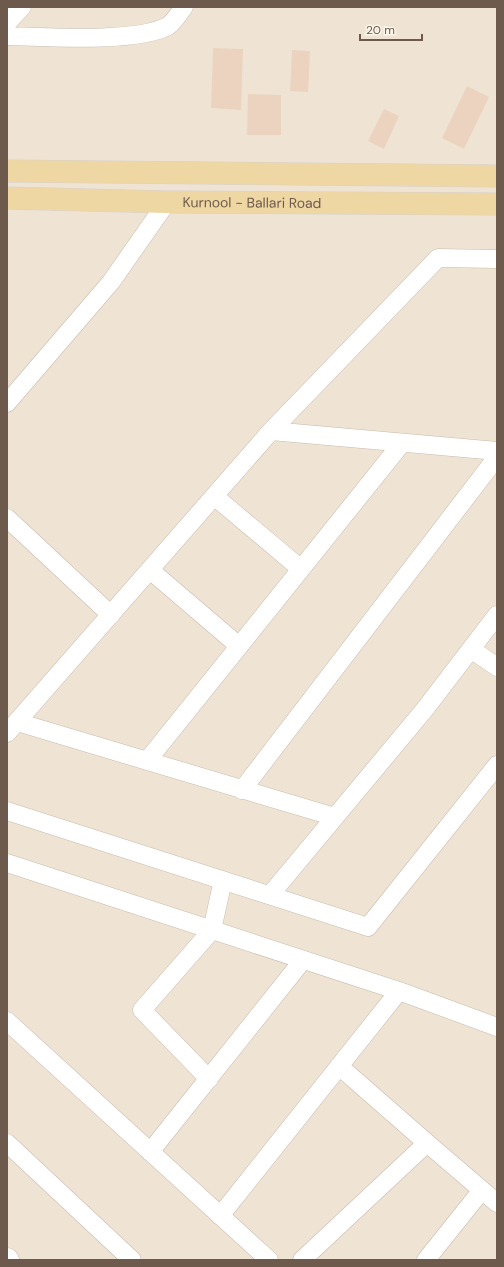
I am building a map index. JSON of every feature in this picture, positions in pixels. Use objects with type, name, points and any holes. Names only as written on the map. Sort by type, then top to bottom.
[{"type":"main road","points":[[7,171],[497,176]]},
{"type":"main road","name":"Kurnool - Ballari Road","points":[[8,200],[497,204]]},
{"type":"street","points":[[7,23],[22,7]]},
{"type":"street","points":[[7,36],[121,36],[153,33],[170,25],[184,7]]},
{"type":"street","points":[[7,403],[111,282],[167,202]]},
{"type":"street","points":[[335,817],[147,761],[12,728],[271,431],[438,258],[497,259]]},
{"type":"street","points":[[271,431],[497,451]]},
{"type":"street","points":[[147,761],[402,443]]},
{"type":"street","points":[[242,790],[497,457]]},
{"type":"street","points":[[214,496],[301,569]]},
{"type":"street","points":[[7,518],[111,615]]},
{"type":"street","points":[[150,570],[239,646]]},
{"type":"street","points":[[270,895],[425,709],[497,615]]},
{"type":"street","points":[[471,648],[497,667]]},
{"type":"street","points":[[7,811],[368,927],[497,765]]},
{"type":"street","points":[[7,863],[399,991],[497,1027]]},
{"type":"street","points":[[209,1079],[142,1010],[212,930],[223,880]]},
{"type":"street","points":[[150,1152],[303,960]]},
{"type":"street","points":[[220,1216],[399,991]]},
{"type":"street","points":[[7,1021],[269,1260]]},
{"type":"street","points":[[339,1066],[497,1203]]},
{"type":"street","points":[[7,1143],[132,1260]]},
{"type":"street","points":[[302,1260],[427,1143]]},
{"type":"street","points":[[426,1260],[482,1190]]},
{"type":"shaded area","points":[[7,7],[497,7],[497,1260],[7,1260]]},
{"type":"building","points":[[213,48],[243,49],[241,110],[211,108]]},
{"type":"building","points":[[292,50],[310,51],[308,92],[290,91]]},
{"type":"building","points":[[467,86],[489,97],[464,149],[442,138]]},
{"type":"building","points":[[248,94],[281,95],[281,135],[247,135]]},
{"type":"building","points":[[384,109],[399,116],[384,149],[368,141]]}]
